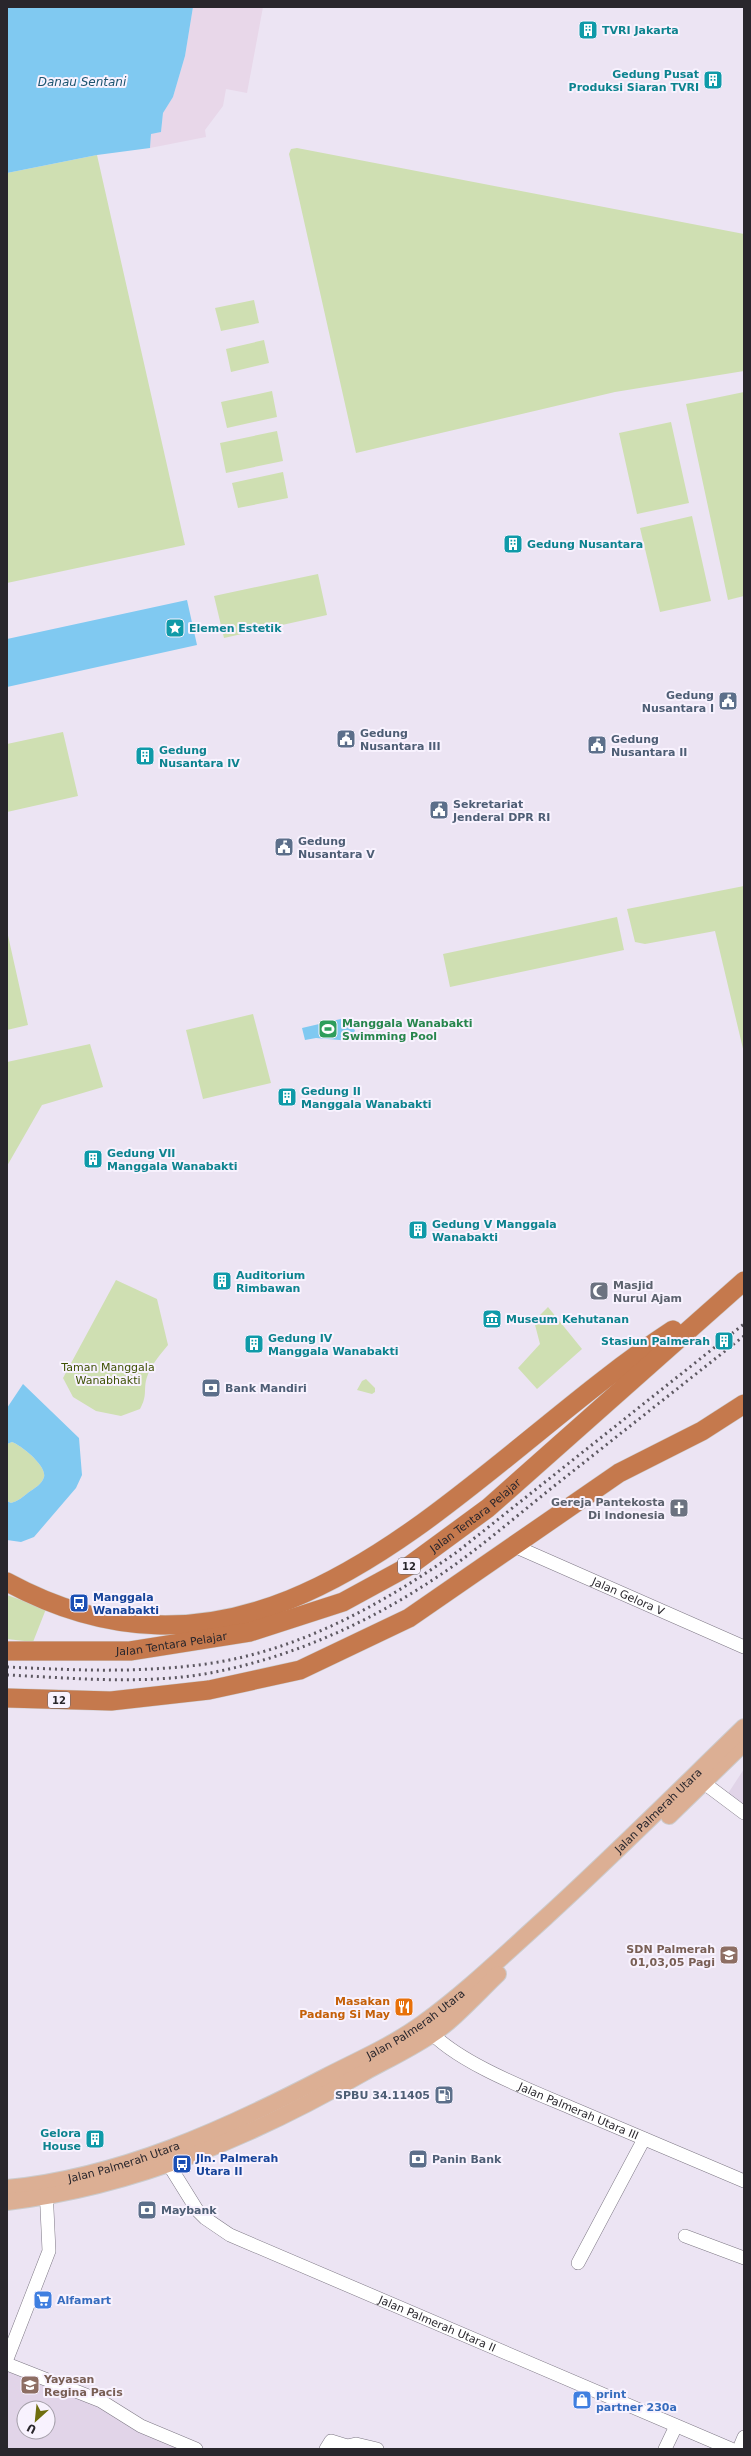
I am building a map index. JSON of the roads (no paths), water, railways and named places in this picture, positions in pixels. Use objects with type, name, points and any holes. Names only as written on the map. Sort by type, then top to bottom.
[{"type":"highway","name":"Jalan Tentara Pelajar","points":[[7,1651],[130,1651],[343,1602],[409,1566],[488,1508],[726,1295],[744,1281]]},
{"type":"highway","points":[[7,1582],[76,1611],[135,1625],[160,1627],[251,1623],[331,1581],[393,1545],[439,1513],[629,1359],[726,1295]]},
{"type":"highway","name":"12","points":[[7,1698],[111,1701],[209,1690],[300,1670],[409,1618],[512,1545],[619,1474],[702,1431],[744,1404]]},
{"type":"main road","name":"Jalan Palmerah Utara","points":[[699,1780],[744,1727]]},
{"type":"main road","name":"Jalan Palmerah Utara","points":[[7,2202],[47,2190],[126,2171],[169,2165],[275,2120],[337,2080],[427,2029],[504,1956],[537,1932],[634,1843],[699,1780],[744,1743]]},
{"type":"main road","name":"Jalan Palmerah Utara","points":[[126,2171],[164,2150],[337,2080]]},
{"type":"main road","points":[[164,2150],[169,2165]]},
{"type":"main road","name":"Jalan Palmerah Utara","points":[[7,2188],[47,2190]]},
{"type":"street","name":"Jalan Gelora V","points":[[512,1545],[744,1647]]},
{"type":"street","points":[[699,1780],[744,1813]]},
{"type":"street","name":"Jalan Palmerah Utara III","points":[[427,2029],[502,2078],[744,2181]]},
{"type":"street","points":[[578,2263],[644,2139]]},
{"type":"street","name":"Jalan Palmerah Utara II","points":[[169,2165],[197,2210],[205,2218],[230,2235],[676,2426],[705,2444],[731,2449]]},
{"type":"street","points":[[7,2359],[47,2260],[49,2251],[47,2190]]},
{"type":"street","points":[[685,2236],[744,2258]]},
{"type":"street","points":[[7,2364],[101,2401],[141,2426],[196,2449]]},
{"type":"street","points":[[665,2449],[676,2426]]},
{"type":"street","points":[[739,2449],[744,2437]]},
{"type":"street","points":[[326,2449],[331,2441],[347,2446],[356,2444],[377,2449]]},
{"type":"water","name":"Danau Sentani","points":[[7,7],[193,7],[185,56],[173,97],[163,113],[161,132],[151,134],[150,148],[97,155],[7,173]]},
{"type":"water","points":[[187,600],[197,645],[7,687],[7,639]]},
{"type":"water","name":"Manggala Wanabakti Swimming Pool","points":[[345,1018],[347,1024],[355,1030],[351,1041],[316,1038],[305,1040],[302,1028]]},
{"type":"water","points":[[23,1384],[79,1438],[82,1475],[76,1488],[34,1537],[21,1542],[7,1540],[7,1501],[11,1503],[20,1499],[38,1486],[44,1477],[42,1467],[27,1451],[12,1442],[7,1444],[7,1408]]},
{"type":"railway","points":[[7,1667],[126,1670],[174,1668],[198,1665],[233,1659],[268,1650],[301,1639],[334,1625],[397,1591],[457,1552],[744,1324]]},
{"type":"railway","points":[[7,1675],[109,1680],[185,1677],[239,1667],[297,1649],[325,1638],[379,1612],[406,1597],[448,1570],[496,1534],[744,1336]]},
{"type":"place","name":"TVRI Jakarta","points":[[588,30]]},
{"type":"place","name":"Gedung Pusat Produksi Siaran TVRI","points":[[713,80]]},
{"type":"place","name":"Gedung Nusantara","points":[[513,544]]},
{"type":"place","name":"Elemen Estetik","points":[[175,628]]},
{"type":"place","name":"Gedung Nusantara I","points":[[728,701]]},
{"type":"place","name":"Gedung Nusantara III","points":[[346,739]]},
{"type":"place","name":"Gedung Nusantara II","points":[[597,745]]},
{"type":"place","name":"Gedung Nusantara IV","points":[[145,756]]},
{"type":"place","name":"Sekretariat Jenderal DPR RI","points":[[439,810]]},
{"type":"place","name":"Gedung Nusantara V","points":[[284,847]]},
{"type":"place","name":"Manggala Wanabakti Swimming Pool","points":[[328,1029]]},
{"type":"place","name":"Gedung II Manggala Wanabakti","points":[[287,1097]]},
{"type":"place","name":"Gedung VII Manggala Wanabakti","points":[[93,1159]]},
{"type":"place","name":"Gedung V Manggala Wanabakti","points":[[418,1230]]},
{"type":"place","name":"Auditorium Rimbawan","points":[[222,1281]]},
{"type":"place","name":"Masjid Nurul Ajam","points":[[599,1291]]},
{"type":"place","name":"Museum Kehutanan","points":[[492,1319]]},
{"type":"place","name":"Stasiun Palmerah","points":[[724,1341]]},
{"type":"place","name":"Gedung IV Manggala Wanabakti","points":[[254,1344]]},
{"type":"place","name":"Bank Mandiri","points":[[211,1388]]},
{"type":"place","name":"Gereja Pantekosta Di Indonesia","points":[[679,1508]]},
{"type":"place","name":"Manggala Wanabakti","points":[[79,1603]]},
{"type":"place","name":"SDN Palmerah 01,03,05 Pagi","points":[[729,1955]]},
{"type":"place","name":"Masakan Padang Si May","points":[[404,2007]]},
{"type":"place","name":"SPBU 34.11405","points":[[444,2095]]},
{"type":"place","name":"Gelora House","points":[[95,2139]]},
{"type":"place","name":"Panin Bank","points":[[418,2159]]},
{"type":"place","name":"Jln. Palmerah Utara II","points":[[182,2164]]},
{"type":"place","name":"Maybank","points":[[147,2210]]},
{"type":"place","name":"Alfamart","points":[[43,2300]]},
{"type":"place","name":"Yayasan Regina Pacis","points":[[30,2385]]},
{"type":"place","name":"print partner 230a","points":[[582,2400]]},
{"type":"park label","name":"Taman Manggala Wanabhakti","points":[[108,1373]]}]
